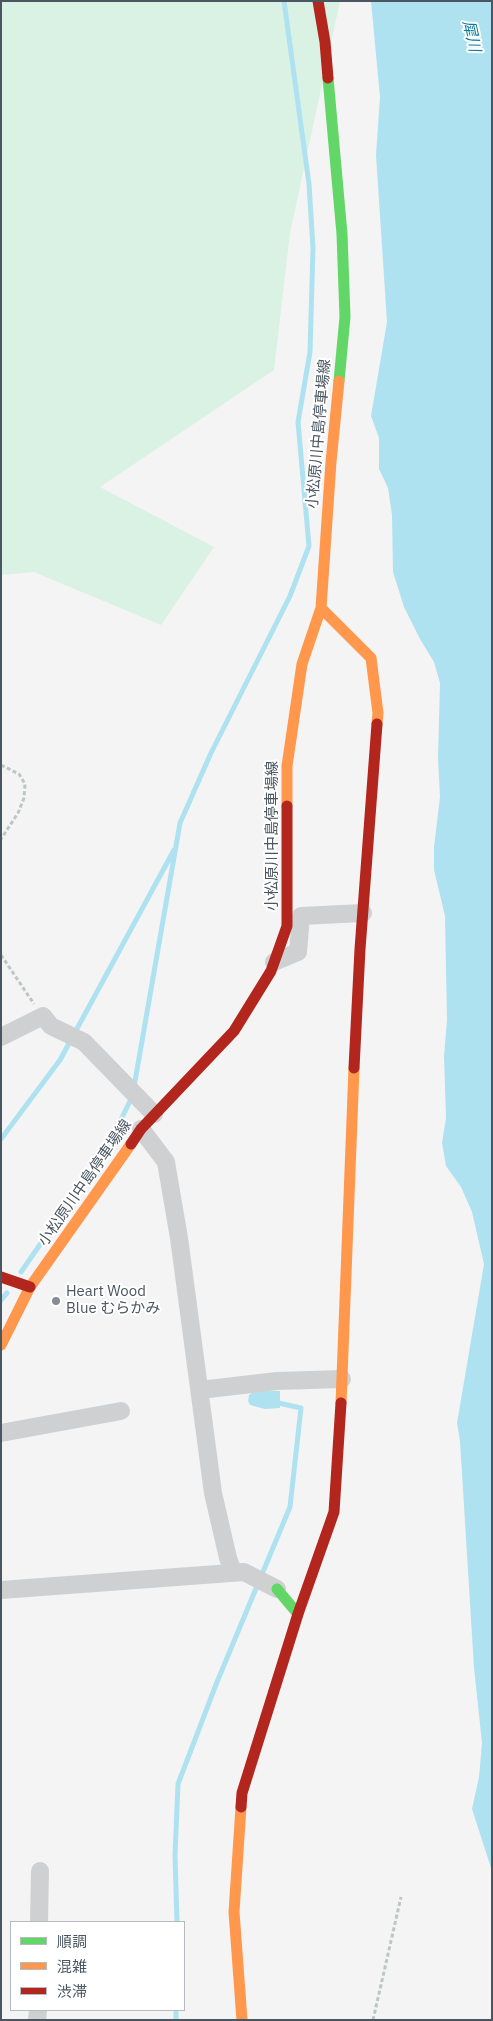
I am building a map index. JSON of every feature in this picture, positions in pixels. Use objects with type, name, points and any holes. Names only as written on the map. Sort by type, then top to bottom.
[{"type":"street","name":"小松原川中島停車場線","points":[[1,1345],[30,1287],[93,1200],[140,1129],[234,1031],[271,971],[287,926],[287,766],[302,664],[322,608],[331,462],[344,317],[342,234],[325,42],[318,1]]},
{"type":"street","points":[[242,2020],[234,1912],[242,1793],[298,1614],[334,1512],[342,1379],[352,1111],[363,913],[378,713],[371,658],[322,608]]},
{"type":"street","points":[[274,962],[298,952],[301,916],[363,913]]},
{"type":"street","points":[[1,1037],[43,1016],[51,1026],[84,1042],[154,1114]]},
{"type":"street","points":[[140,1129],[166,1162],[179,1238],[213,1493],[238,1572]]},
{"type":"street","points":[[1,1278],[30,1287]]},
{"type":"street","points":[[200,1390],[276,1381],[342,1379]]},
{"type":"street","points":[[1,1433],[121,1411]]},
{"type":"street","points":[[1,1590],[238,1572],[277,1589],[298,1614]]},
{"type":"street","points":[[39,1921],[40,1871]]},
{"type":"path","points":[[1,765],[19,774],[25,784],[24,798],[18,813],[1,839]]},
{"type":"path","points":[[1,956],[43,1016]]},
{"type":"path","points":[[373,2020],[401,1897]]},
{"type":"green space","points":[[1,1],[340,1],[290,233],[274,370],[100,487],[214,547],[161,625],[34,572],[1,575]]},
{"type":"water","name":"犀川","points":[[371,1],[492,1],[492,1871],[472,1809],[479,1777],[482,1743],[474,1668],[460,1441],[457,1423],[484,1264],[472,1212],[461,1187],[446,1166],[442,1143],[446,1118],[444,1056],[447,1020],[445,916],[434,870],[434,847],[440,797],[438,758],[440,683],[434,662],[404,607],[393,572],[392,515],[388,488],[379,469],[379,438],[371,416],[387,322],[376,155],[380,97]]},
{"type":"water","points":[[255,1391],[280,1391],[280,1408],[265,1409],[250,1405],[248,1401],[249,1395]]},
{"type":"waterway","points":[[134,1087],[180,823],[211,753],[290,596],[309,546],[298,422],[310,352],[313,248],[309,184],[284,1]]},
{"type":"waterway","points":[[1,1139],[60,1060],[174,850]]},
{"type":"waterway","points":[[21,1272],[107,1148],[131,1099]]},
{"type":"waterway","points":[[1,1300],[7,1293]]},
{"type":"waterway","points":[[177,1921],[175,1855],[178,1784],[217,1682],[290,1507],[301,1408],[274,1402]]},
{"type":"waterway","points":[[176,2011],[176,2020]]},
{"type":"traffic: fast","points":[[328,78],[342,234],[345,317],[339,381]]},
{"type":"traffic: fast","points":[[277,1589],[298,1614]]},
{"type":"traffic: slow","points":[[287,806],[287,766],[302,664],[321,608],[331,462],[339,381]]},
{"type":"traffic: slow","points":[[321,608],[371,658],[378,713],[377,724]]},
{"type":"traffic: slow","points":[[341,1403],[354,1068]]},
{"type":"traffic: slow","points":[[1,1345],[30,1287],[131,1144]]},
{"type":"traffic: slow","points":[[241,1807],[234,1912],[242,2020]]},
{"type":"traffic: jam","points":[[318,1],[325,42],[328,78]]},
{"type":"traffic: jam","points":[[354,1068],[360,949],[377,724]]},
{"type":"traffic: jam","points":[[131,1144],[141,1129],[234,1031],[271,971],[287,926],[287,806]]},
{"type":"traffic: jam","points":[[1,1277],[30,1287]]},
{"type":"traffic: jam","points":[[241,1807],[242,1793],[298,1614],[334,1512],[341,1403]]},
{"type":"place","name":"Heart Wood Blue むらかみ","points":[[56,1301]]}]
